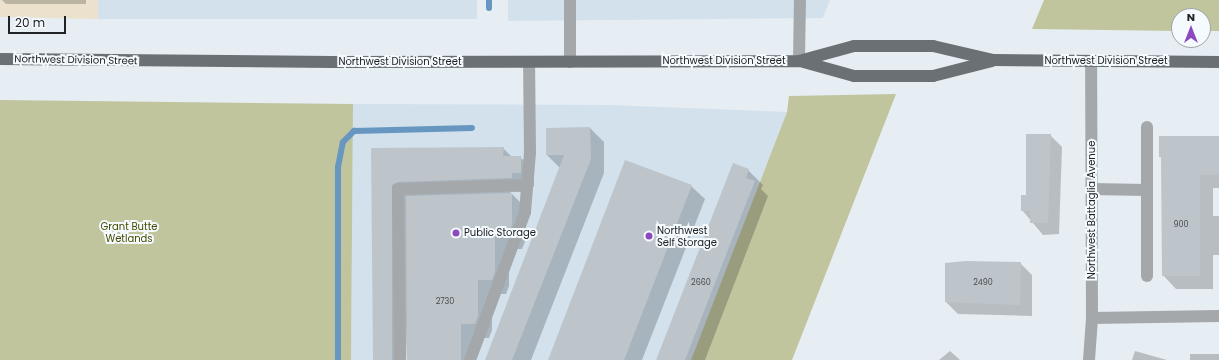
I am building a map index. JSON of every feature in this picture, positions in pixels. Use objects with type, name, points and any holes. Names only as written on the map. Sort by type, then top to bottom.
[{"type":"main road","name":"Northwest Division Street","points":[[0,59],[529,62],[800,61],[854,46],[933,46],[993,60],[1219,62]]},
{"type":"main road","name":"Northwest Division Street","points":[[800,61],[854,76],[933,76],[993,60]]},
{"type":"street","points":[[570,0],[570,62]]},
{"type":"street","points":[[800,0],[800,61]]},
{"type":"street","name":"Northwest Battaglia Avenue","points":[[1089,360],[1092,318],[1091,61]]},
{"type":"street","points":[[470,360],[525,212],[530,152],[529,62]]},
{"type":"street","points":[[1147,127],[1147,276]]},
{"type":"street","points":[[400,360],[398,189],[527,185]]},
{"type":"street","points":[[1091,189],[1147,190]]},
{"type":"street","points":[[1092,318],[1219,316]]},
{"type":"shaded area","points":[[0,0],[98,0],[98,19],[0,17]]},
{"type":"shaded area","points":[[98,0],[477,0],[477,19],[98,19]]},
{"type":"shaded area","points":[[508,0],[830,0],[823,18],[508,21]]},
{"type":"shaded area","points":[[353,104],[610,105],[787,112],[691,360],[351,360]]},
{"type":"green space","points":[[1044,0],[1219,0],[1219,31],[1211,31],[1211,8],[1171,8],[1171,31],[1032,29]]},
{"type":"green space","points":[[896,94],[792,360],[691,360],[787,112],[789,96]]},
{"type":"green space","name":"Grant Butte Wetlands","points":[[0,100],[353,104],[351,360],[0,360]]},
{"type":"building","points":[[590,127],[591,159],[512,360],[485,360],[564,155],[546,155],[546,128]]},
{"type":"building","points":[[1026,134],[1051,134],[1048,223],[1030,223],[1030,211],[1021,211],[1021,195],[1026,195]]},
{"type":"building","points":[[1159,136],[1219,136],[1219,175],[1200,175],[1200,276],[1162,276],[1161,157],[1159,157]]},
{"type":"building","points":[[504,147],[503,156],[521,156],[521,173],[512,173],[512,178],[398,182],[392,185],[392,360],[373,360],[371,148]]},
{"type":"building","points":[[625,160],[692,185],[624,360],[548,360]]},
{"type":"building","points":[[733,163],[749,169],[746,178],[755,181],[685,360],[656,360]]},
{"type":"building","points":[[512,193],[512,225],[508,235],[495,235],[495,271],[492,280],[478,280],[478,316],[475,324],[461,324],[461,360],[407,360],[406,196]]},
{"type":"building","points":[[966,261],[1021,262],[1020,305],[945,302],[945,263]]},
{"type":"waterway","points":[[489,0],[489,8]]},
{"type":"waterway","points":[[338,360],[338,167],[343,142],[354,131],[472,128]]},
{"type":"place","name":"Public Storage","points":[[456,233]]},
{"type":"place","name":"Northwest Self Storage","points":[[649,236]]}]
